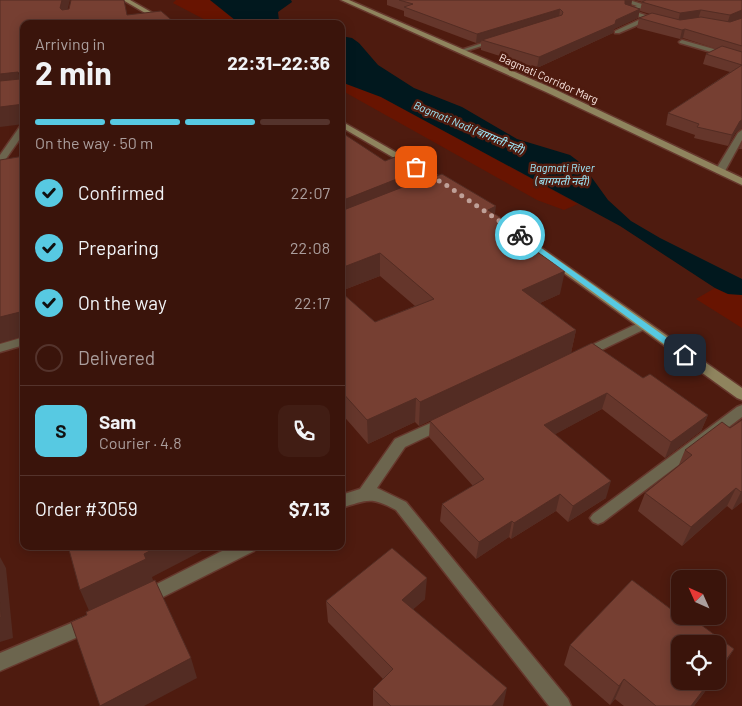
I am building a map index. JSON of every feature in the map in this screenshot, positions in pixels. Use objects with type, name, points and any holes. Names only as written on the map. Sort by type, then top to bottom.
[{"type":"street","points":[[126,0],[162,20]]},
{"type":"street","name":"Bagmati Corridor Marg","points":[[344,0],[549,90],[742,182]]},
{"type":"street","points":[[622,0],[643,6],[627,11],[670,24]]},
{"type":"street","points":[[617,32],[648,18]]},
{"type":"street","points":[[461,51],[505,38]]},
{"type":"street","points":[[682,42],[742,59]]},
{"type":"street","points":[[345,125],[446,188]]},
{"type":"street","points":[[0,161],[20,133]]},
{"type":"street","points":[[720,171],[742,134]]},
{"type":"street","points":[[492,216],[643,326],[742,395]]},
{"type":"street","points":[[571,360],[643,326]]},
{"type":"street","points":[[0,348],[20,342]]},
{"type":"street","points":[[598,518],[742,410]]},
{"type":"street","points":[[345,500],[366,492],[400,443],[454,417]]},
{"type":"street","points":[[366,492],[385,497],[401,506],[561,706]]},
{"type":"street","points":[[128,606],[240,550]]},
{"type":"street","points":[[0,662],[102,618]]},
{"type":"shaded area","points":[[176,0],[210,0],[235,20],[205,20],[173,3]]},
{"type":"shaded area","points":[[345,84],[381,97],[578,204],[564,210],[537,200],[345,92]]},
{"type":"shaded area","points":[[715,288],[728,294],[742,295],[742,328],[696,299]]},
{"type":"water","points":[[210,0],[291,0],[292,2],[278,12],[279,20],[235,20]]},
{"type":"water","name":"Bagmati River (बागमती नदी)","points":[[345,37],[352,38],[359,43],[378,65],[414,88],[462,107],[517,139],[570,155],[582,164],[608,200],[631,221],[660,238],[742,279],[742,295],[728,294],[715,288],[620,226],[381,97],[345,84]]},
{"type":"building","points":[[0,0],[62,0],[60,8],[62,10],[69,9],[71,0],[124,0],[127,15],[161,11],[171,20],[20,20],[20,74],[18,72],[0,74]]},
{"type":"building","points":[[399,0],[625,0],[625,4],[640,9],[616,20],[615,24],[539,57],[482,40],[562,15],[563,12],[560,9],[477,34],[404,7],[413,4]]},
{"type":"building","points":[[646,0],[742,0],[742,10],[730,15],[701,10],[680,13],[642,2]]},
{"type":"building","points":[[652,13],[680,20],[701,17],[730,22],[742,18],[742,46],[639,18]]},
{"type":"building","points":[[722,46],[742,52],[742,65],[706,54]]},
{"type":"building","points":[[742,65],[742,120],[732,135],[697,127],[699,124],[668,113]]},
{"type":"building","points":[[20,79],[20,104],[0,107],[0,81]]},
{"type":"building","points":[[345,135],[385,161],[395,157],[417,171],[345,199]]},
{"type":"building","points":[[20,157],[20,312],[0,317],[0,160]]},
{"type":"building","points":[[442,174],[496,206],[488,210],[515,226],[505,230],[565,271],[522,290],[576,330],[420,402],[416,398],[367,420],[345,395],[345,296],[375,322],[434,299],[380,253],[345,266],[345,209],[426,178]]},
{"type":"building","points":[[592,343],[643,378],[650,374],[708,415],[671,442],[607,393],[544,425],[611,481],[573,506],[560,494],[479,542],[442,504],[484,479],[430,421]]},
{"type":"building","points":[[742,420],[741,492],[736,488],[691,527],[645,493],[692,455],[685,450],[722,422],[730,428]]},
{"type":"building","points":[[392,548],[427,578],[402,600],[507,688],[492,706],[391,706],[373,689],[393,669],[326,601]]},
{"type":"building","points":[[69,550],[152,550],[144,554],[146,559],[80,590]]},
{"type":"building","points":[[155,580],[191,658],[100,706],[71,622],[87,615],[86,612]]},
{"type":"building","points":[[632,580],[671,609],[671,625],[701,625],[715,635],[671,635],[671,690],[703,690],[691,706],[656,706],[624,679],[619,686],[570,645]]},
{"type":"building","points":[[726,643],[734,649],[726,660]]},
{"type":"way so far","points":[[416,167],[520,235]]},
{"type":"route","points":[[520,235],[685,355]]},
{"type":"water label","name":"Bagmati Nadi (बागमती नदी)","points":[[469,127]]}]
